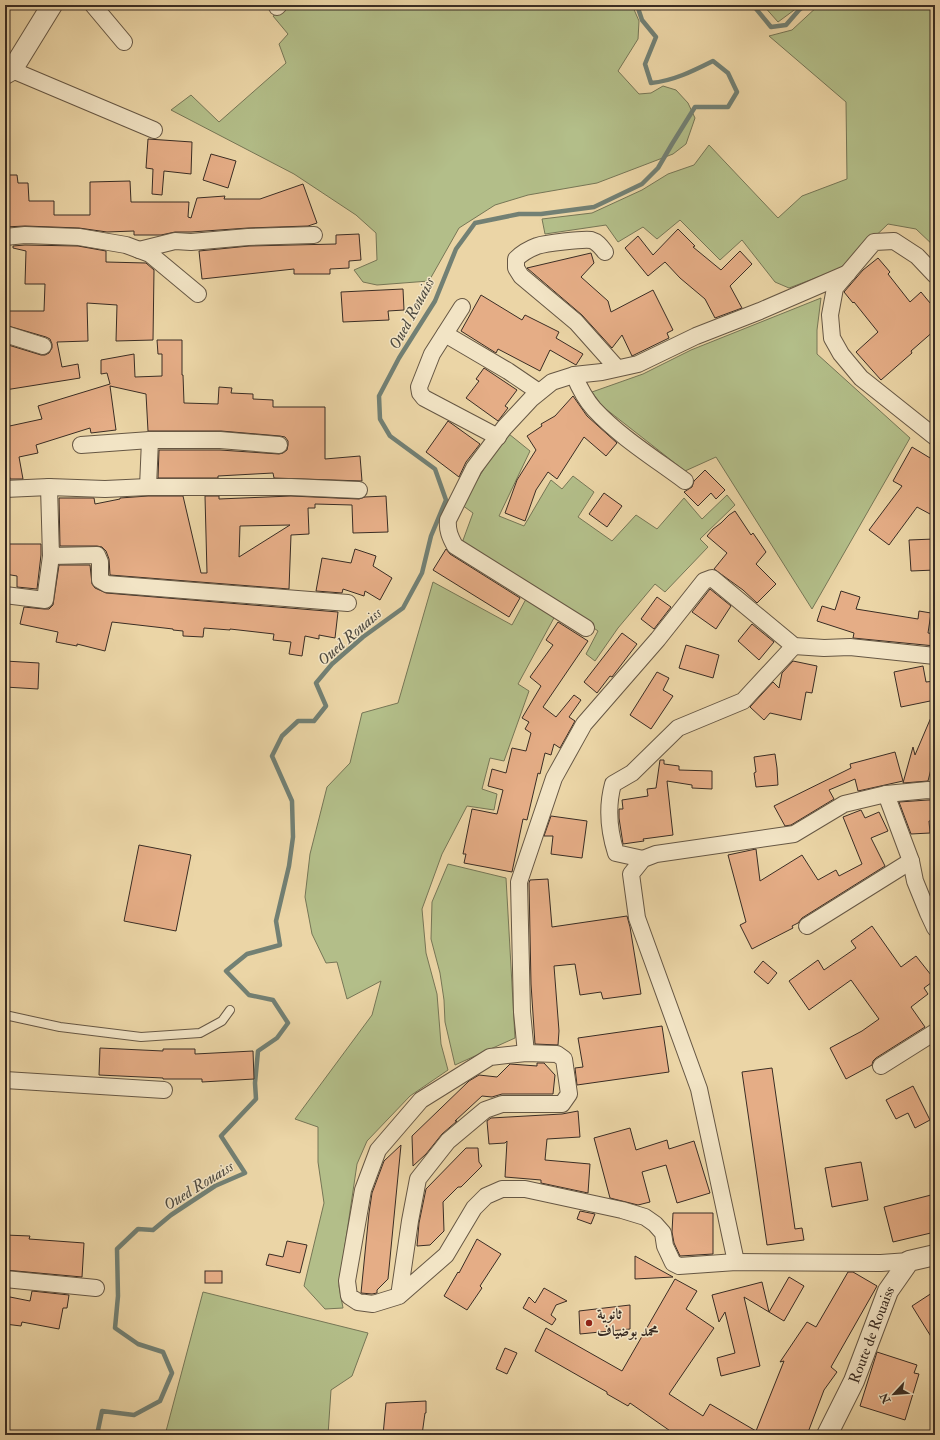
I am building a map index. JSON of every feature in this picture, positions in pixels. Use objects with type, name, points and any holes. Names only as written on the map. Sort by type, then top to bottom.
[{"type":"street","points":[[52,5],[8,72],[154,130]]},
{"type":"street","points":[[93,5],[124,42]]},
{"type":"street","points":[[5,237],[24,235],[79,237],[126,245],[150,254],[198,294]]},
{"type":"street","points":[[139,250],[175,241],[191,242],[248,237],[314,235]]},
{"type":"street","points":[[605,252],[599,244],[592,240],[538,246],[522,253],[516,259],[516,268],[520,276],[576,322],[617,368]]},
{"type":"street","points":[[935,275],[917,256],[894,241],[874,242],[835,288],[830,315],[832,338],[841,354],[861,378],[935,437]]},
{"type":"street","points":[[586,628],[455,546],[450,538],[447,527],[448,520],[474,468],[498,437],[531,399],[552,382],[574,375],[602,372],[638,364],[696,336],[760,311],[848,273]]},
{"type":"street","points":[[462,307],[432,354],[419,387],[420,393],[424,398],[498,437]]},
{"type":"street","points":[[5,334],[43,346]]},
{"type":"street","points":[[445,334],[508,371],[539,392]]},
{"type":"street","points":[[574,375],[581,391],[593,408],[630,440],[685,481]]},
{"type":"street","points":[[148,487],[150,440]]},
{"type":"street","points":[[81,445],[150,440],[220,440],[280,445]]},
{"type":"street","points":[[5,595],[45,600],[51,556],[49,487]]},
{"type":"street","points":[[5,489],[49,487],[105,489],[148,487],[291,487],[359,490]]},
{"type":"street","points":[[51,556],[97,554],[100,562],[100,580],[107,584],[348,603]]},
{"type":"street","points":[[526,1053],[522,1012],[519,882],[554,778],[584,724],[658,640],[704,581],[712,578],[794,646],[824,648],[850,647],[935,656]]},
{"type":"street","points":[[643,859],[616,853],[610,837],[610,795],[613,784],[632,773],[678,728],[743,702],[794,646]]},
{"type":"street","points":[[736,1262],[699,1088],[637,918],[631,874],[643,859],[656,854],[794,834],[844,804],[886,794],[928,790],[935,791]]},
{"type":"street","points":[[886,794],[911,861],[915,880],[935,928]]},
{"type":"street","points":[[807,926],[911,861]]},
{"type":"street","points":[[881,1066],[935,1032]]},
{"type":"street","points":[[399,1296],[418,1179],[448,1141],[485,1110],[502,1104],[562,1104],[568,1094],[564,1059],[557,1054],[526,1053],[490,1057],[421,1100],[378,1150],[363,1190],[347,1281],[349,1296],[358,1302],[373,1304],[399,1296],[446,1255],[474,1208],[486,1196],[502,1189],[525,1189],[622,1210],[645,1217],[655,1224],[663,1233],[669,1257],[673,1263],[679,1266],[736,1262],[881,1263],[909,1261],[935,1255]]},
{"type":"street","points":[[5,1080],[164,1090]]},
{"type":"street","name":"Route de Rouaiss","points":[[827,1435],[854,1381],[888,1292],[909,1261]]},
{"type":"street","points":[[5,1279],[96,1288]]},
{"type":"lane","points":[[5,1016],[60,1027],[140,1037],[200,1033],[222,1020],[230,1010]]},
{"type":"green space","points":[[293,5],[632,5],[639,21],[638,39],[618,71],[639,94],[651,93],[663,86],[676,90],[688,103],[695,118],[686,144],[673,154],[597,183],[528,195],[495,205],[459,228],[429,281],[377,285],[363,282],[354,270],[377,260],[376,233],[356,215],[294,174],[171,110],[191,95],[219,122],[286,63],[279,44],[288,34],[273,16]]},
{"type":"green space","points":[[763,5],[801,5],[778,22]]},
{"type":"green space","points":[[819,5],[935,5],[935,247],[916,229],[888,224],[842,268],[789,288],[775,282],[742,240],[720,260],[680,220],[657,239],[643,227],[618,242],[606,225],[545,234],[542,219],[592,213],[642,190],[668,174],[694,165],[709,145],[778,218],[802,196],[847,179],[846,102],[769,36],[792,30]]},
{"type":"green space","points":[[821,298],[817,330],[817,354],[910,438],[812,609],[716,457],[685,471],[602,406],[592,392],[643,374],[691,350]]},
{"type":"green space","points":[[509,434],[530,451],[499,516],[524,526],[551,480],[562,489],[573,476],[594,492],[578,517],[612,541],[636,515],[657,529],[684,498],[702,519],[727,495],[735,505],[700,539],[708,547],[665,592],[655,584],[618,628],[595,661],[586,654],[598,631],[554,600],[462,543],[473,513],[462,505],[493,454]]},
{"type":"green space","points":[[433,582],[512,625],[526,599],[555,616],[518,684],[529,691],[504,761],[490,758],[482,789],[497,794],[494,810],[467,806],[442,854],[422,909],[426,953],[437,994],[441,1044],[448,1070],[410,1096],[367,1141],[357,1164],[339,1286],[343,1308],[325,1309],[304,1286],[324,1203],[318,1162],[318,1127],[295,1119],[372,1015],[381,981],[347,999],[337,962],[326,963],[312,934],[305,897],[310,854],[327,787],[350,763],[362,713],[398,703]]},
{"type":"green space","points":[[448,864],[506,878],[515,1038],[455,1065],[445,1022],[444,1000],[440,973],[431,939],[432,902]]},
{"type":"green space","points":[[203,1292],[368,1333],[352,1376],[331,1390],[328,1435],[165,1435]]},
{"type":"building","points":[[148,139],[192,142],[191,174],[164,171],[162,195],[152,194],[153,169],[146,168]]},
{"type":"building","points":[[211,154],[236,161],[228,188],[203,180]]},
{"type":"building","points":[[5,175],[17,175],[18,183],[28,183],[29,201],[54,201],[54,215],[90,215],[90,182],[130,181],[131,202],[189,202],[188,217],[191,218],[197,198],[225,196],[224,199],[260,199],[303,184],[317,223],[308,226],[175,232],[161,235],[134,235],[134,231],[107,232],[79,228],[25,226],[5,227]]},
{"type":"building","points":[[678,229],[695,246],[693,247],[721,270],[740,251],[752,264],[730,286],[742,308],[715,318],[705,299],[680,278],[665,262],[648,276],[625,248],[638,236],[653,255]]},
{"type":"building","points":[[359,234],[361,260],[349,261],[349,268],[330,269],[330,274],[294,274],[294,269],[202,279],[199,251],[249,246],[336,244],[336,235]]},
{"type":"building","points":[[13,246],[78,246],[106,251],[106,262],[146,263],[154,270],[153,340],[116,341],[117,305],[87,303],[88,341],[57,342],[62,367],[78,364],[80,378],[5,390],[5,344],[41,355],[49,353],[52,348],[50,339],[46,337],[5,325],[5,311],[44,311],[45,284],[25,284],[26,251],[13,248]]},
{"type":"building","points":[[591,253],[594,263],[581,277],[608,301],[611,312],[653,290],[673,330],[667,333],[669,338],[632,356],[622,335],[612,348],[582,315],[527,268]]},
{"type":"building","points":[[878,258],[890,272],[888,274],[910,302],[921,292],[935,309],[935,330],[911,351],[912,353],[881,380],[856,352],[878,332],[844,292],[863,270]]},
{"type":"building","points":[[403,289],[404,310],[388,311],[389,320],[343,322],[341,292]]},
{"type":"building","points":[[481,295],[522,320],[525,315],[559,332],[556,338],[583,354],[576,365],[550,350],[540,371],[498,349],[496,353],[461,331]]},
{"type":"building","points":[[157,340],[182,340],[184,403],[218,404],[219,387],[232,388],[231,393],[253,394],[253,399],[273,400],[273,407],[325,407],[325,459],[360,456],[362,481],[274,478],[273,473],[218,476],[218,478],[158,478],[159,450],[220,450],[279,454],[287,450],[288,441],[285,437],[280,436],[221,431],[148,431],[146,394],[110,386],[116,430],[91,433],[90,428],[36,445],[38,453],[19,457],[23,479],[10,479],[5,455],[5,427],[42,419],[38,406],[110,384],[107,373],[101,374],[101,360],[134,354],[135,377],[162,376],[162,354],[158,354]]},
{"type":"building","points":[[484,368],[517,390],[505,406],[508,408],[498,421],[466,398],[479,381],[476,379]]},
{"type":"building","points":[[573,396],[587,416],[617,443],[606,456],[584,437],[557,479],[548,472],[536,490],[525,521],[505,513],[517,480],[536,450],[527,436],[542,426],[541,424],[555,416]]},
{"type":"building","points":[[448,421],[480,444],[466,462],[459,477],[426,452]]},
{"type":"building","points":[[912,447],[935,461],[935,505],[930,514],[917,507],[889,545],[869,530],[902,486],[893,481]]},
{"type":"building","points":[[705,470],[725,490],[716,499],[711,493],[698,506],[684,492],[692,487],[694,481]]},
{"type":"building","points":[[604,493],[622,506],[607,527],[589,514]]},
{"type":"building","points":[[183,496],[201,573],[207,573],[205,496],[219,496],[219,499],[291,496],[359,499],[365,497],[386,496],[388,532],[353,533],[352,505],[315,504],[315,508],[308,508],[309,534],[291,535],[289,589],[110,575],[109,559],[106,551],[102,547],[60,546],[59,498],[94,498],[95,504],[120,498]],"holes":[[[290,525],[239,557],[240,526]]]},
{"type":"building","points":[[735,511],[751,535],[753,533],[766,552],[756,564],[776,584],[757,603],[743,590],[714,569],[727,553],[707,536],[713,529]]},
{"type":"building","points":[[934,539],[935,570],[911,571],[909,540]]},
{"type":"building","points":[[5,544],[41,544],[37,589],[17,587],[17,576],[5,574]]},
{"type":"building","points":[[355,549],[376,556],[373,566],[392,578],[380,600],[365,591],[364,596],[343,589],[342,593],[316,591],[322,558],[351,563]]},
{"type":"building","points":[[446,549],[450,554],[520,598],[509,617],[433,570]]},
{"type":"building","points":[[59,565],[90,565],[92,584],[95,588],[106,593],[338,612],[335,638],[319,635],[319,639],[305,636],[302,656],[289,654],[291,642],[273,640],[274,634],[230,629],[204,628],[203,637],[183,636],[183,631],[173,629],[112,622],[105,651],[77,644],[77,646],[56,642],[58,632],[20,624],[24,607],[49,609],[53,605]]},
{"type":"building","points":[[710,589],[731,606],[716,629],[692,612]]},
{"type":"building","points":[[841,591],[860,597],[856,609],[918,619],[919,611],[931,613],[928,633],[935,634],[935,646],[853,638],[854,633],[817,621],[822,606],[835,610]]},
{"type":"building","points":[[657,597],[671,607],[654,629],[641,619]]},
{"type":"building","points":[[558,622],[588,641],[543,707],[556,717],[574,695],[581,700],[569,717],[575,721],[560,748],[554,744],[551,755],[545,753],[540,774],[538,773],[527,820],[523,819],[512,872],[464,863],[466,854],[463,854],[472,809],[497,814],[503,790],[488,786],[492,769],[506,773],[512,748],[526,751],[531,733],[525,729],[529,722],[522,718],[541,686],[530,677],[553,645],[546,640]]},
{"type":"building","points":[[752,624],[774,642],[759,660],[738,641]]},
{"type":"building","points":[[622,633],[637,644],[612,677],[610,676],[597,693],[584,682]]},
{"type":"building","points":[[686,645],[719,655],[713,678],[679,668]]},
{"type":"building","points":[[5,661],[39,663],[38,689],[5,687]]},
{"type":"building","points":[[793,661],[817,666],[812,693],[806,692],[801,720],[770,713],[764,720],[750,707],[773,682],[779,688],[782,673]]},
{"type":"building","points":[[923,666],[926,682],[935,681],[935,700],[901,707],[894,672]]},
{"type":"building","points":[[657,672],[669,678],[663,690],[673,696],[651,729],[630,715]]},
{"type":"building","points":[[935,708],[935,753],[928,781],[903,783],[913,747],[915,755]]},
{"type":"building","points":[[895,752],[903,781],[858,791],[855,779],[829,790],[834,799],[791,825],[785,826],[774,806],[851,768],[850,764]]},
{"type":"building","points":[[775,754],[778,785],[756,787],[754,757]]},
{"type":"building","points":[[660,760],[664,760],[664,764],[679,766],[679,770],[712,771],[712,789],[692,788],[692,785],[667,781],[673,835],[643,839],[644,841],[623,844],[619,818],[619,809],[623,809],[622,800],[648,796],[647,789],[656,788]]},
{"type":"building","points":[[935,800],[935,820],[929,821],[930,833],[911,834],[899,802]]},
{"type":"building","points":[[861,810],[865,818],[879,812],[888,831],[871,838],[885,866],[802,918],[798,923],[792,926],[793,928],[752,949],[740,925],[746,922],[728,855],[756,849],[760,881],[802,855],[818,880],[836,870],[839,876],[862,864],[843,817]]},
{"type":"building","points":[[551,816],[587,821],[582,858],[551,854],[553,836],[544,836]]},
{"type":"building","points":[[139,845],[191,855],[176,931],[124,921]]},
{"type":"building","points":[[548,879],[552,927],[627,916],[641,994],[603,999],[601,992],[580,995],[575,964],[554,966],[559,1031],[558,1045],[535,1044],[531,984],[529,883],[530,880]]},
{"type":"building","points":[[872,926],[901,967],[916,956],[935,980],[924,988],[928,994],[911,1007],[925,1027],[876,1058],[872,1065],[846,1079],[830,1048],[862,1031],[879,1019],[851,980],[809,1010],[789,981],[818,960],[824,970],[856,948],[851,941]]},
{"type":"building","points":[[763,961],[777,973],[768,984],[754,972]]},
{"type":"building","points":[[662,1026],[669,1072],[577,1085],[575,1068],[583,1067],[578,1038]]},
{"type":"building","points":[[100,1048],[163,1051],[163,1049],[195,1049],[195,1054],[253,1051],[254,1079],[202,1082],[202,1079],[163,1079],[99,1075]]},
{"type":"building","points":[[537,1063],[544,1063],[555,1075],[553,1094],[502,1094],[492,1097],[482,1096],[442,1134],[426,1154],[413,1166],[412,1136],[469,1081],[479,1075],[497,1077],[510,1064],[537,1066]]},
{"type":"building","points":[[772,1068],[795,1229],[802,1228],[804,1240],[767,1245],[742,1072]]},
{"type":"building","points":[[913,1086],[930,1120],[915,1128],[908,1113],[896,1119],[886,1100]]},
{"type":"building","points":[[578,1111],[580,1137],[547,1139],[545,1160],[590,1164],[588,1193],[541,1183],[541,1180],[505,1177],[507,1141],[505,1143],[489,1144],[487,1121],[491,1118],[562,1114]]},
{"type":"building","points":[[630,1128],[636,1150],[667,1140],[669,1149],[694,1141],[710,1193],[677,1203],[666,1165],[642,1172],[650,1202],[638,1205],[610,1198],[594,1138]]},
{"type":"building","points":[[401,1145],[388,1279],[377,1290],[377,1293],[361,1293],[372,1193],[384,1161]]},
{"type":"building","points":[[466,1148],[478,1148],[479,1162],[482,1166],[443,1202],[444,1231],[430,1245],[417,1246],[419,1223],[426,1189]]},
{"type":"building","points":[[861,1162],[868,1200],[832,1207],[825,1168]]},
{"type":"building","points":[[935,1194],[935,1232],[893,1242],[884,1207]]},
{"type":"building","points":[[580,1211],[595,1214],[591,1224],[577,1219]]},
{"type":"building","points":[[673,1213],[713,1213],[713,1254],[680,1256],[674,1243],[672,1232]]},
{"type":"building","points":[[5,1235],[30,1236],[29,1239],[84,1243],[82,1277],[5,1270]]},
{"type":"building","points":[[477,1239],[501,1254],[480,1286],[482,1288],[467,1310],[444,1296],[458,1272],[459,1273]]},
{"type":"building","points":[[287,1241],[307,1245],[300,1273],[266,1265],[269,1254],[283,1257]]},
{"type":"building","points":[[635,1256],[673,1277],[635,1279]]},
{"type":"building","points":[[205,1271],[222,1271],[222,1283],[205,1283]]},
{"type":"building","points":[[848,1272],[853,1272],[877,1286],[831,1367],[837,1372],[824,1390],[807,1435],[676,1435],[630,1403],[628,1406],[607,1394],[607,1392],[535,1351],[546,1328],[622,1371],[675,1279],[697,1291],[686,1309],[714,1328],[669,1394],[703,1416],[710,1404],[756,1431],[784,1361],[780,1362],[807,1322],[816,1327]]},
{"type":"building","points":[[789,1277],[804,1286],[784,1321],[769,1312]]},
{"type":"building","points":[[762,1282],[769,1312],[744,1297],[760,1366],[721,1376],[717,1358],[735,1353],[725,1312],[719,1322],[712,1295]]},
{"type":"building","points":[[544,1288],[567,1301],[556,1305],[551,1315],[556,1319],[552,1325],[523,1308],[529,1297],[535,1303]]},
{"type":"building","points":[[32,1291],[69,1295],[67,1308],[63,1308],[59,1329],[22,1322],[21,1326],[5,1324],[5,1296],[30,1301]]},
{"type":"building","points":[[935,1291],[935,1343],[912,1306]]},
{"type":"building","points":[[630,1305],[630,1329],[580,1334],[579,1311]]},
{"type":"building","points":[[505,1348],[517,1353],[507,1374],[496,1369]]},
{"type":"building","points":[[877,1352],[917,1365],[914,1373],[919,1374],[905,1420],[860,1406]]},
{"type":"building","points":[[426,1401],[426,1413],[422,1435],[383,1435],[386,1403]]},
{"type":"waterway","name":"Oued Rouaiss","points":[[97,1435],[102,1411],[134,1415],[160,1401],[172,1373],[163,1352],[138,1344],[115,1328],[118,1296],[117,1249],[138,1229],[153,1230],[171,1215],[215,1186],[245,1173],[221,1136],[256,1099],[255,1083],[258,1051],[277,1038],[288,1023],[273,1000],[249,995],[226,971],[247,954],[280,945],[276,921],[289,866],[293,837],[292,801],[272,756],[282,736],[298,721],[314,721],[326,706],[316,683],[332,664],[363,637],[403,608],[422,573],[431,536],[446,500],[435,469],[390,436],[380,419],[379,396],[399,358],[435,301],[456,249],[475,223],[519,214],[541,214],[594,207],[642,184],[658,168],[695,107],[728,107],[737,92],[728,73],[713,61],[675,78],[651,83],[645,64],[656,37],[642,20],[637,5]]},
{"type":"waterway","name":"Oued Rouaiss","points":[[753,5],[771,27],[786,25],[799,10],[806,5]]},
{"type":"place","name":"ثانوية محمد بوضياف","points":[[589,1323]]}]
